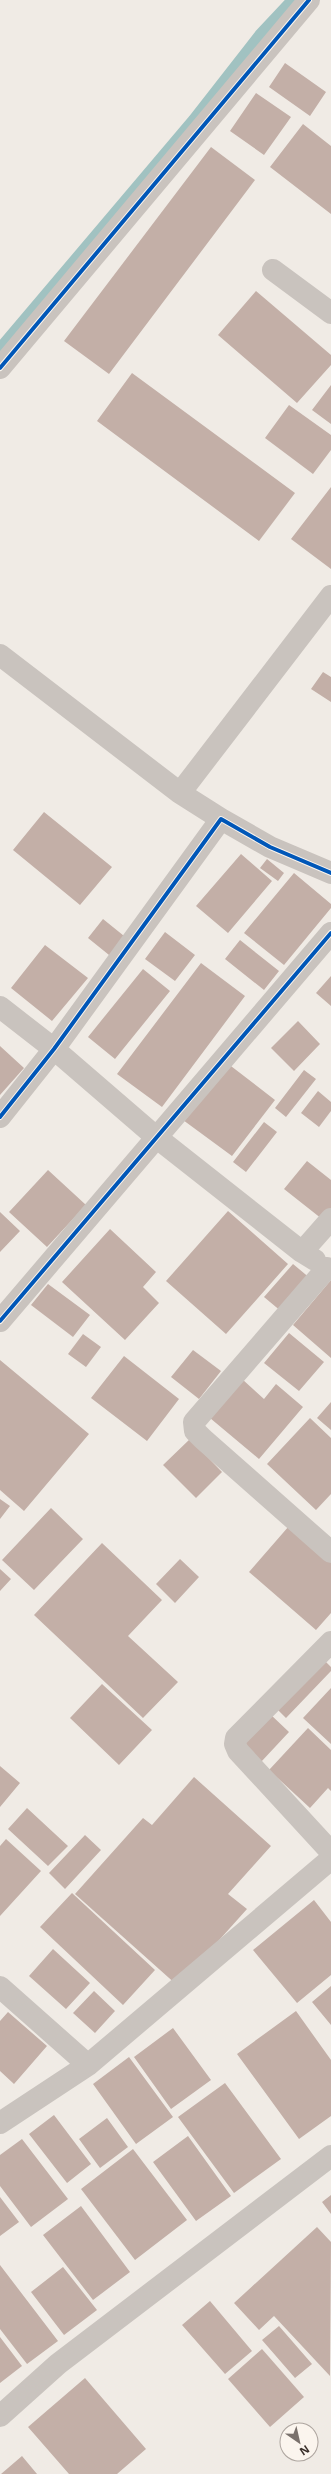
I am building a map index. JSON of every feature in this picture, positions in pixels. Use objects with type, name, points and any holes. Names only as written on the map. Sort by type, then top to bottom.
[{"type":"street","points":[[0,368],[309,0]]},
{"type":"street","points":[[273,270],[331,313]]},
{"type":"street","points":[[180,793],[331,596]]},
{"type":"street","points":[[0,655],[180,793],[221,819],[270,847],[331,873]]},
{"type":"street","points":[[0,1117],[54,1049],[221,819]]},
{"type":"street","points":[[0,1321],[331,933]]},
{"type":"street","points":[[0,1007],[54,1049],[156,1137],[302,1252],[329,1270],[194,1422],[195,1431],[203,1439],[331,1552]]},
{"type":"street","points":[[302,1252],[331,1218]]},
{"type":"street","points":[[331,1642],[236,1738],[235,1744],[238,1751],[331,1852]]},
{"type":"street","points":[[0,2123],[88,2065],[331,1859]]},
{"type":"street","points":[[0,1988],[88,2065]]},
{"type":"street","points":[[0,2416],[58,2364],[331,2156]]},
{"type":"building","points":[[285,63],[326,92],[310,116],[269,87]]},
{"type":"building","points":[[256,93],[291,117],[264,155],[230,131]]},
{"type":"building","points":[[303,124],[331,146],[331,214],[270,167]]},
{"type":"building","points":[[211,147],[255,180],[109,374],[64,341]]},
{"type":"building","points":[[256,291],[331,355],[331,365],[297,403],[218,335]]},
{"type":"building","points":[[132,373],[295,493],[259,541],[97,421]]},
{"type":"building","points":[[331,385],[331,424],[312,410]]},
{"type":"building","points":[[289,405],[331,435],[331,450],[313,474],[265,438]]},
{"type":"building","points":[[331,487],[331,569],[291,539]]},
{"type":"building","points":[[323,672],[331,677],[331,702],[311,689]]},
{"type":"building","points":[[44,812],[112,867],[80,905],[13,850]]},
{"type":"building","points":[[241,854],[272,881],[228,933],[196,906]]},
{"type":"building","points":[[267,859],[284,873],[278,881],[260,868]]},
{"type":"building","points":[[294,873],[331,904],[331,908],[284,965],[244,933]]},
{"type":"building","points":[[103,919],[129,940],[114,959],[88,938]]},
{"type":"building","points":[[165,932],[195,955],[175,981],[145,959]]},
{"type":"building","points":[[240,940],[279,971],[264,990],[225,959]]},
{"type":"building","points":[[45,945],[88,978],[52,1021],[11,988]]},
{"type":"building","points":[[201,963],[245,996],[162,1107],[117,1074]]},
{"type":"building","points":[[143,969],[170,991],[115,1059],[88,1037]]},
{"type":"building","points":[[331,976],[331,1006],[316,993]]},
{"type":"building","points":[[298,1021],[320,1044],[294,1071],[271,1048]]},
{"type":"building","points":[[0,1046],[24,1068],[0,1095]]},
{"type":"building","points":[[227,1063],[275,1100],[232,1156],[183,1120]]},
{"type":"building","points":[[304,1070],[316,1079],[286,1117],[275,1108]]},
{"type":"building","points":[[318,1091],[331,1102],[331,1111],[319,1127],[301,1113]]},
{"type":"building","points":[[264,1122],[277,1132],[246,1172],[233,1162]]},
{"type":"building","points":[[307,1161],[331,1180],[331,1208],[322,1219],[284,1189]]},
{"type":"building","points":[[48,1170],[86,1205],[47,1247],[9,1212]]},
{"type":"building","points":[[228,1211],[288,1264],[226,1334],[166,1281]]},
{"type":"building","points":[[0,1212],[20,1231],[0,1252]]},
{"type":"building","points":[[110,1229],[156,1272],[143,1287],[159,1303],[125,1340],[62,1282]]},
{"type":"building","points":[[293,1264],[311,1279],[282,1312],[264,1297]]},
{"type":"building","points":[[331,1280],[331,1358],[293,1325]]},
{"type":"building","points":[[48,1284],[90,1315],[73,1337],[31,1305]]},
{"type":"building","points":[[289,1333],[324,1362],[299,1391],[264,1363]]},
{"type":"building","points":[[83,1334],[101,1347],[86,1367],[68,1354]]},
{"type":"building","points":[[193,1350],[221,1371],[199,1399],[171,1377]]},
{"type":"building","points":[[124,1356],[179,1399],[147,1441],[91,1398]]},
{"type":"building","points":[[0,1360],[89,1434],[24,1511],[0,1490]]},
{"type":"building","points":[[242,1379],[264,1399],[276,1384],[303,1407],[259,1459],[210,1418]]},
{"type":"building","points":[[331,1402],[331,1430],[317,1418]]},
{"type":"building","points":[[310,1418],[331,1438],[331,1494],[316,1510],[267,1464]]},
{"type":"building","points":[[190,1439],[222,1472],[196,1498],[163,1465]]},
{"type":"building","points":[[0,1499],[10,1506],[0,1519]]},
{"type":"building","points":[[51,1508],[83,1539],[34,1590],[2,1560]]},
{"type":"building","points":[[289,1526],[331,1561],[331,1613],[316,1630],[249,1572]]},
{"type":"building","points":[[102,1543],[162,1600],[128,1636],[178,1682],[143,1718],[34,1615]]},
{"type":"building","points":[[180,1559],[199,1577],[175,1603],[156,1584]]},
{"type":"building","points":[[0,1569],[11,1579],[0,1591]]},
{"type":"building","points":[[320,1656],[331,1667],[331,1671],[286,1718],[273,1705]]},
{"type":"building","points":[[102,1684],[152,1730],[119,1765],[70,1718]]},
{"type":"building","points":[[331,1688],[331,1744],[303,1718]]},
{"type":"building","points":[[270,1714],[289,1732],[261,1762],[241,1744]]},
{"type":"building","points":[[308,1728],[331,1750],[331,1791],[328,1788],[310,1808],[269,1770]]},
{"type":"building","points":[[0,1766],[20,1783],[0,1807]]},
{"type":"building","points":[[194,1777],[271,1846],[228,1894],[247,1909],[178,1986],[75,1894],[143,1818],[152,1825]]},
{"type":"building","points":[[27,1808],[68,1846],[48,1866],[8,1829]]},
{"type":"building","points":[[85,1835],[101,1850],[65,1889],[49,1873]]},
{"type":"building","points":[[6,1839],[41,1871],[0,1916],[0,1846]]},
{"type":"building","points":[[72,1893],[155,1970],[123,2005],[40,1927]]},
{"type":"building","points":[[314,1900],[331,1922],[331,1975],[297,2003],[253,1950]]},
{"type":"building","points":[[53,1949],[90,1983],[66,2009],[29,1976]]},
{"type":"building","points":[[331,1986],[331,2025],[312,2002]]},
{"type":"building","points":[[94,1991],[115,2011],[95,2033],[73,2013]]},
{"type":"building","points":[[296,2011],[331,2060],[331,2116],[299,2139],[237,2054]]},
{"type":"building","points":[[8,2012],[47,2046],[14,2084],[0,2071],[0,2021]]},
{"type":"building","points":[[173,2028],[211,2080],[171,2109],[134,2057]]},
{"type":"building","points":[[129,2057],[173,2117],[136,2144],[93,2084]]},
{"type":"building","points":[[225,2083],[281,2159],[234,2193],[178,2117]]},
{"type":"building","points":[[54,2115],[91,2164],[67,2183],[29,2134]]},
{"type":"building","points":[[107,2118],[128,2147],[100,2168],[79,2139]]},
{"type":"building","points":[[188,2136],[231,2196],[196,2221],[153,2162]]},
{"type":"building","points":[[22,2139],[68,2199],[31,2227],[0,2186],[0,2155]]},
{"type":"building","points":[[133,2149],[187,2220],[135,2260],[81,2189]]},
{"type":"building","points":[[331,2195],[331,2214],[322,2202]]},
{"type":"building","points":[[0,2197],[19,2222],[0,2236]]},
{"type":"building","points":[[81,2206],[130,2272],[93,2300],[43,2235]]},
{"type":"building","points":[[317,2227],[331,2242],[330,2376],[274,2316],[259,2330],[234,2303]]},
{"type":"building","points":[[0,2265],[58,2341],[27,2364],[0,2329]]},
{"type":"building","points":[[63,2267],[97,2310],[64,2335],[31,2292]]},
{"type":"building","points":[[210,2301],[252,2351],[225,2374],[182,2325]]},
{"type":"building","points":[[279,2326],[312,2364],[295,2378],[262,2340]]},
{"type":"building","points":[[0,2337],[22,2366],[0,2383]]},
{"type":"building","points":[[262,2349],[304,2397],[270,2427],[228,2379]]},
{"type":"building","points":[[85,2378],[146,2449],[117,2474],[69,2474],[28,2427]]},
{"type":"building","points":[[22,2456],[37,2474],[1,2474]]},
{"type":"waterway","points":[[0,349],[194,120],[261,34],[293,0]]},
{"type":"cycle path","points":[[0,368],[309,0]]},
{"type":"cycle path","points":[[0,1117],[54,1049],[221,819],[270,847],[331,873]]},
{"type":"cycle path","points":[[0,1321],[331,933]]}]
